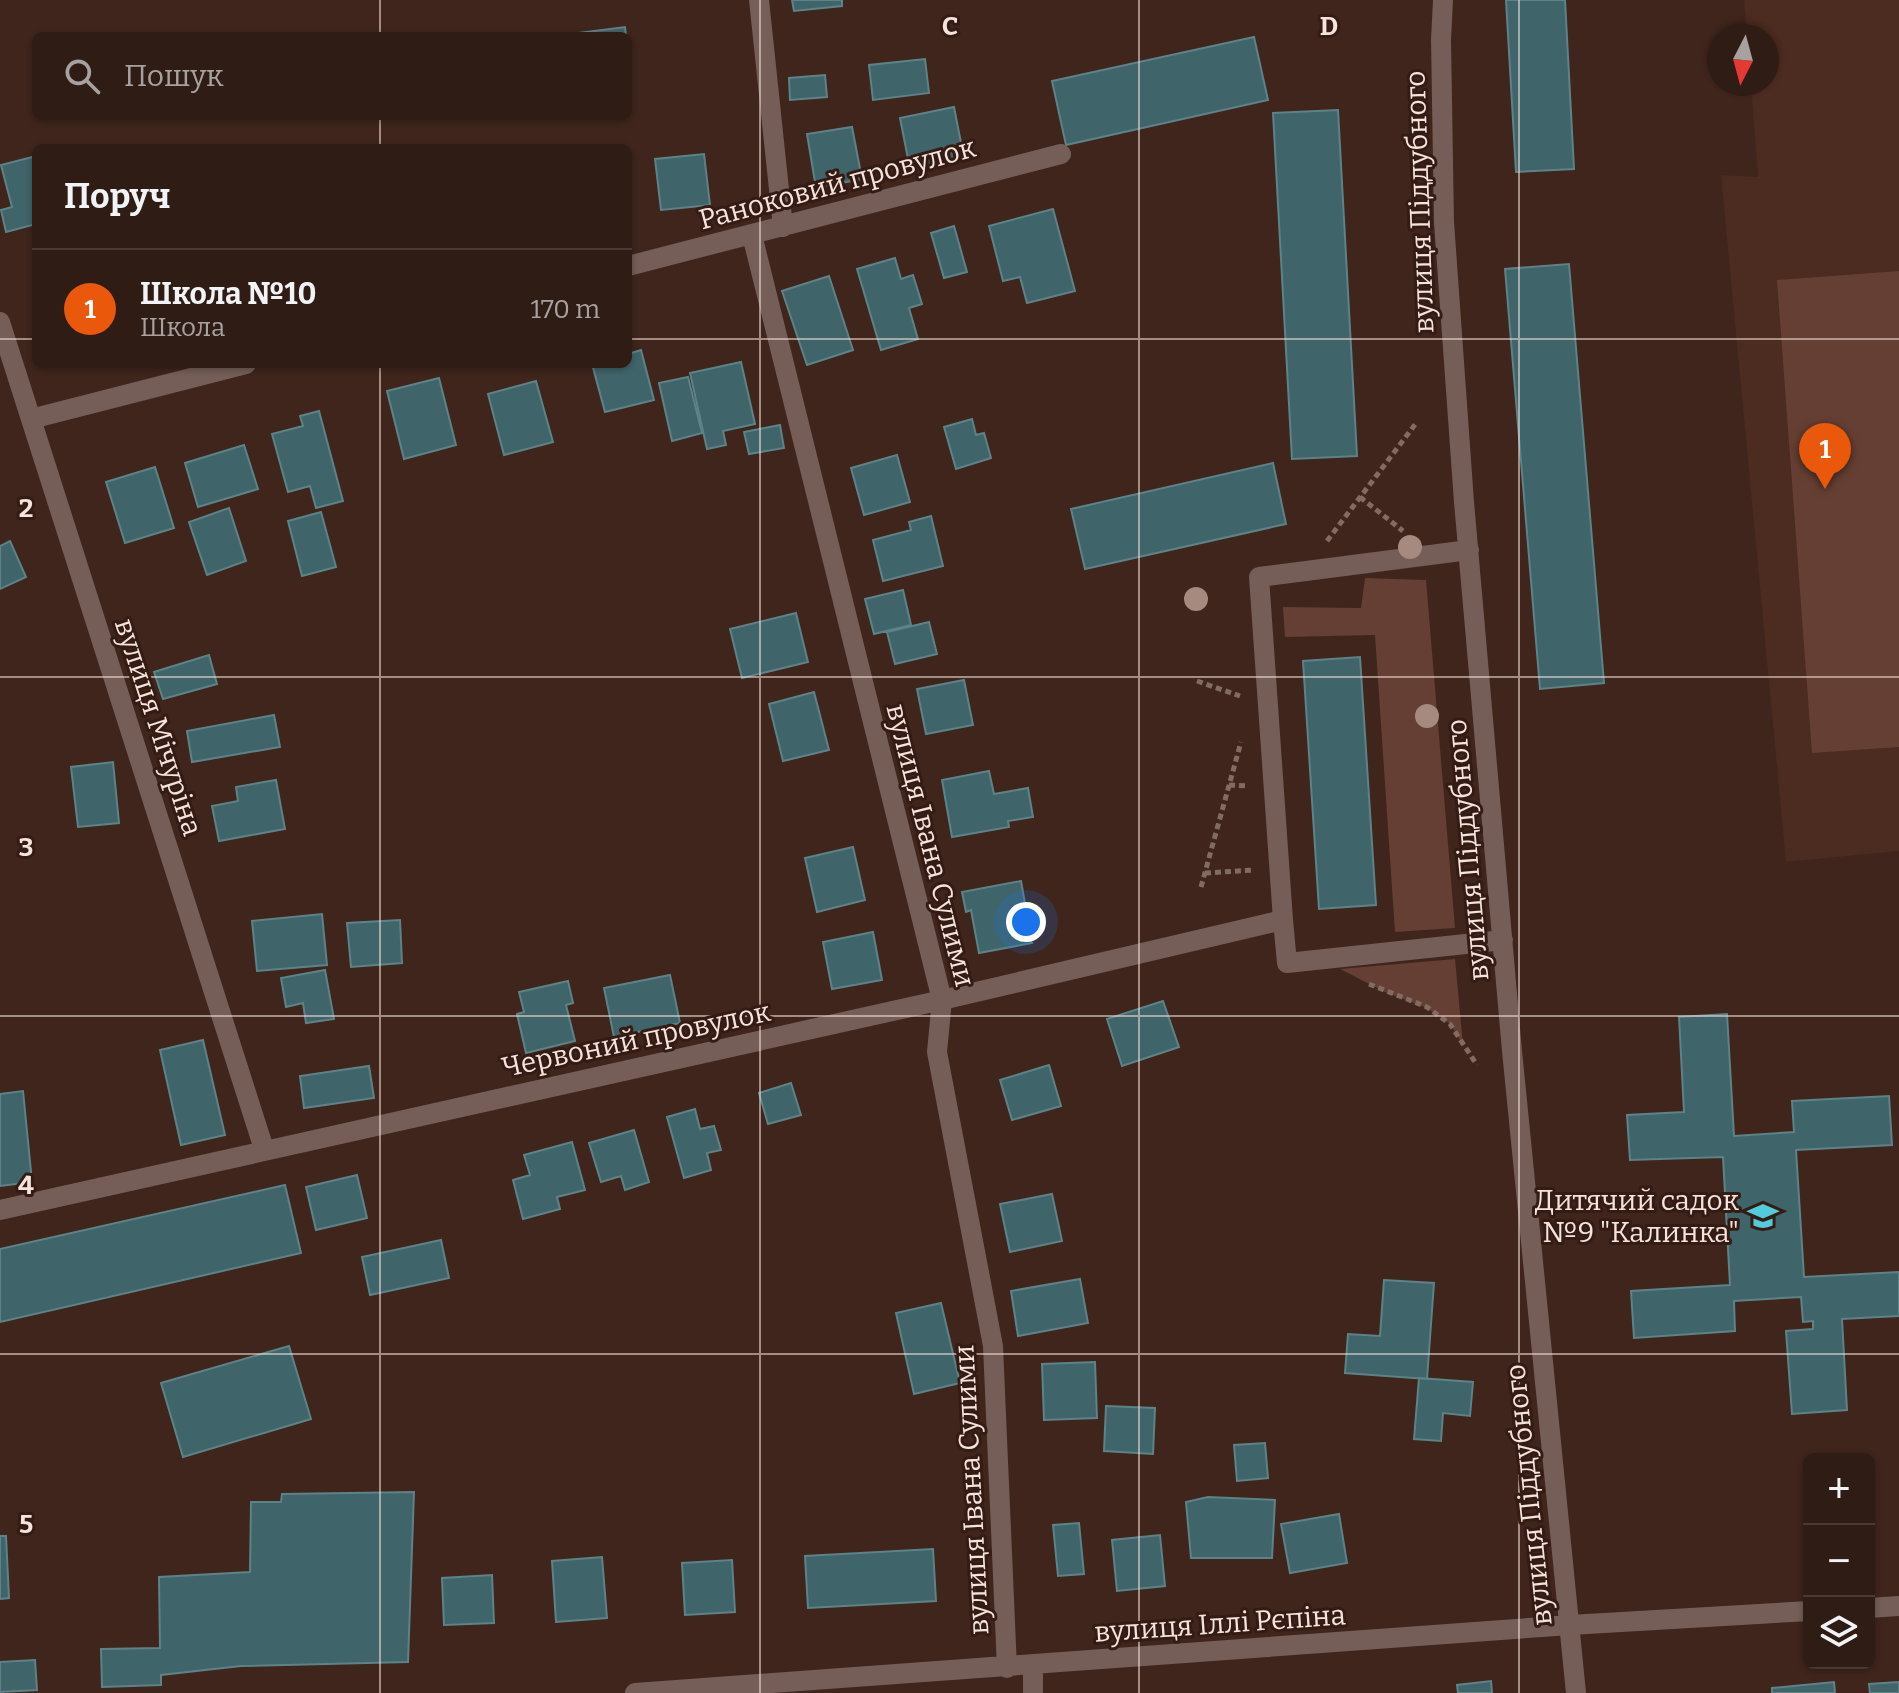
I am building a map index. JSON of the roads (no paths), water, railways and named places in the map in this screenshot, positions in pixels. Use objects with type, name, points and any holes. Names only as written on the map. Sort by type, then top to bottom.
[{"type":"street","points":[[759,0],[783,227]]},
{"type":"street","name":"вулиця Піддубного","points":[[1443,0],[1444,222],[1469,550],[1503,940],[1576,1693]]},
{"type":"street","name":"Раноковий провулок","points":[[632,265],[1061,154]]},
{"type":"street","name":"вулиця Івана Сулими","points":[[752,235],[942,1000],[937,1052],[993,1346],[1007,1668]]},
{"type":"street","name":"вулиця Мічуріна","points":[[0,322],[264,1149]]},
{"type":"street","points":[[31,419],[230,368]]},
{"type":"street","points":[[1469,550],[1259,577],[1260,702],[1287,963],[1503,940]]},
{"type":"street","name":"Червоний провулок","points":[[0,1210],[942,1000],[1283,920]]},
{"type":"street","points":[[1875,1608],[1899,1606]]},
{"type":"street","name":"вулиця Іллі Рєпіна","points":[[635,1693],[1570,1625],[1803,1611]]},
{"type":"street","points":[[1033,1665],[1033,1693]]},
{"type":"place","name":"Школа №10","points":[[1825,489]]},
{"type":"place","name":"Дитячий садок №9 \"Калинка\"","points":[[1763,1216]]}]
